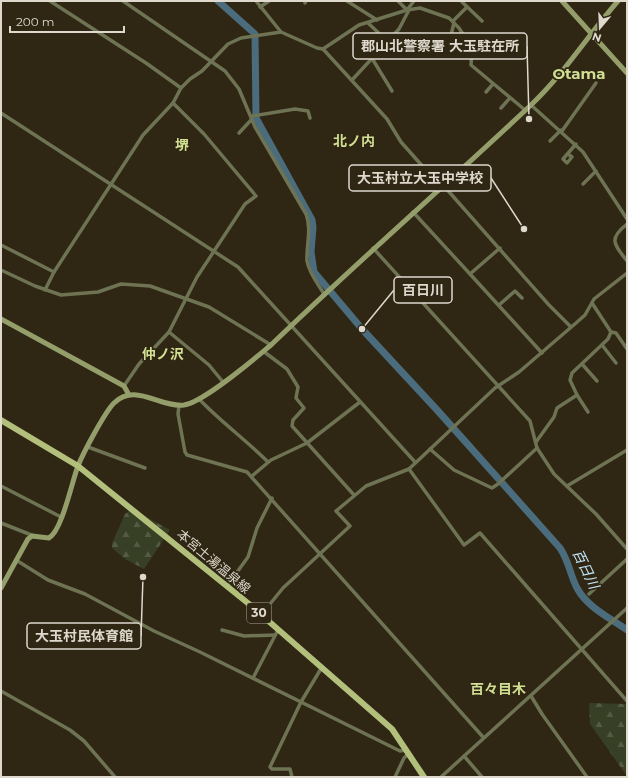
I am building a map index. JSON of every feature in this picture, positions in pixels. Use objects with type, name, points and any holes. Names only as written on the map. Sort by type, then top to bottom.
[{"type":"main road","name":"本宮土湯温泉線","points":[[1,420],[78,466],[227,586],[261,615],[277,632],[322,667],[392,729],[424,777]]},
{"type":"street","points":[[50,1],[146,63],[181,88]]},
{"type":"street","points":[[123,1],[225,71],[254,116],[306,214],[309,230],[308,265],[313,277],[325,293]]},
{"type":"street","points":[[256,1],[281,32],[306,44],[323,49],[389,122],[401,142],[500,248],[549,305],[571,327]]},
{"type":"street","points":[[260,7],[269,1]]},
{"type":"street","points":[[347,1],[377,20]]},
{"type":"street","points":[[398,1],[408,10]]},
{"type":"street","points":[[352,80],[373,60],[399,29],[414,1]]},
{"type":"street","points":[[461,1],[482,21]]},
{"type":"street","points":[[562,1],[627,73]]},
{"type":"street","points":[[1,523],[35,536],[46,539],[51,538],[69,499],[78,466],[110,408],[117,400],[129,395],[140,395],[179,405],[199,399],[263,352],[373,248],[532,105],[564,70],[591,33],[618,1]]},
{"type":"street","points":[[323,49],[353,28],[415,8],[425,9],[443,15],[454,22],[472,48],[473,52],[471,66],[525,110]]},
{"type":"street","points":[[451,35],[454,22],[468,8]]},
{"type":"street","points":[[368,23],[384,38],[389,40]]},
{"type":"street","points":[[45,290],[54,272],[143,135],[173,103],[181,88],[234,40],[281,32]]},
{"type":"street","points":[[473,52],[484,43]]},
{"type":"street","points":[[373,60],[392,91]]},
{"type":"street","points":[[550,141],[562,131],[596,83]]},
{"type":"street","points":[[486,92],[493,84]]},
{"type":"street","points":[[501,108],[510,98]]},
{"type":"street","points":[[124,386],[139,364],[169,332],[186,299],[245,204],[256,196],[199,129],[173,103]]},
{"type":"street","points":[[532,105],[562,131],[583,152],[627,219]]},
{"type":"street","points":[[239,133],[254,116],[299,109],[308,111],[310,118]]},
{"type":"street","points":[[1,113],[238,267],[415,462]]},
{"type":"street","points":[[568,154],[576,144]]},
{"type":"street","points":[[583,184],[596,171]]},
{"type":"street","points":[[413,212],[542,353]]},
{"type":"street","points":[[627,224],[618,232],[615,238],[616,247],[627,261]]},
{"type":"street","points":[[1,245],[54,272]]},
{"type":"street","points":[[373,248],[530,421],[537,448],[554,474],[596,514],[627,549]]},
{"type":"street","points":[[470,274],[500,248]]},
{"type":"street","points":[[1,270],[45,290],[68,296],[98,292],[121,284],[150,286],[209,307],[271,345]]},
{"type":"street","points":[[261,615],[283,588],[350,526],[336,511],[354,495],[377,481],[409,469],[498,386],[519,372],[571,327],[592,304],[594,298],[627,273]]},
{"type":"street","points":[[499,305],[515,291],[522,298]]},
{"type":"street","points":[[592,304],[611,332],[616,333],[627,349]]},
{"type":"street","points":[[1,319],[124,386],[129,395]]},
{"type":"street","points":[[169,332],[209,365],[223,382]]},
{"type":"street","points":[[588,412],[577,395],[570,377],[572,373],[608,339],[611,332]]},
{"type":"street","points":[[602,345],[616,363]]},
{"type":"street","points":[[263,352],[285,368],[297,385],[296,398],[304,408],[292,420],[292,426],[354,495]]},
{"type":"street","points":[[582,364],[597,381]]},
{"type":"street","points":[[536,442],[554,417],[557,408],[577,395]]},
{"type":"street","points":[[199,399],[215,416],[248,442],[268,462]]},
{"type":"street","points":[[252,476],[268,462],[307,443],[360,402]]},
{"type":"street","points":[[179,405],[178,414],[185,452],[187,455],[247,472],[252,476],[483,737]]},
{"type":"street","points":[[88,447],[145,468]]},
{"type":"street","points":[[430,450],[454,470],[472,480],[492,488],[537,448]]},
{"type":"street","points":[[567,486],[627,450]]},
{"type":"street","points":[[409,469],[464,545],[480,533],[627,700]]},
{"type":"street","points":[[1,486],[61,517]]},
{"type":"street","points":[[227,586],[248,557],[257,528],[272,498]]},
{"type":"street","points":[[1,588],[28,539],[35,536]]},
{"type":"street","points":[[589,594],[627,559]]},
{"type":"street","points":[[16,560],[48,580],[85,594],[154,631],[400,751],[408,751],[395,777]]},
{"type":"street","points":[[441,777],[483,737],[531,696],[627,608]]},
{"type":"street","points":[[222,630],[244,636],[277,632]]},
{"type":"street","points":[[253,678],[277,632]]},
{"type":"street","points":[[292,777],[290,769],[276,771],[272,770],[270,767],[301,702],[322,667]]},
{"type":"street","points":[[1,691],[70,730],[84,741],[115,777]]},
{"type":"street","points":[[531,696],[587,777]]},
{"type":"street","points":[[464,756],[482,777]]},
{"type":"green space","points":[[132,509],[170,530],[144,569],[125,559],[112,548],[112,543],[125,514]]},
{"type":"green space","points":[[589,703],[627,704],[627,776],[590,724]]},
{"type":"waterway","name":"百日川","points":[[218,1],[255,34],[256,118],[312,220],[313,227],[311,252],[314,272],[362,329],[438,411],[560,548],[581,595],[599,612],[627,630]]},
{"type":"place","name":"郡山北警察署 大玉駐在所","points":[[529,119]]},
{"type":"place","name":"大玉村立大玉中学校","points":[[524,229]]},
{"type":"place","name":"百日川","points":[[362,329]]},
{"type":"place","name":"大玉村民体育館","points":[[143,577]]},
{"type":"district","name":"Otama","points":[[579,74]]},
{"type":"district","name":"北ノ内","points":[[354,141]]},
{"type":"district","name":"堺","points":[[182,145]]},
{"type":"district","name":"仲ノ沢","points":[[163,354]]},
{"type":"district","name":"百々目木","points":[[498,689]]}]
